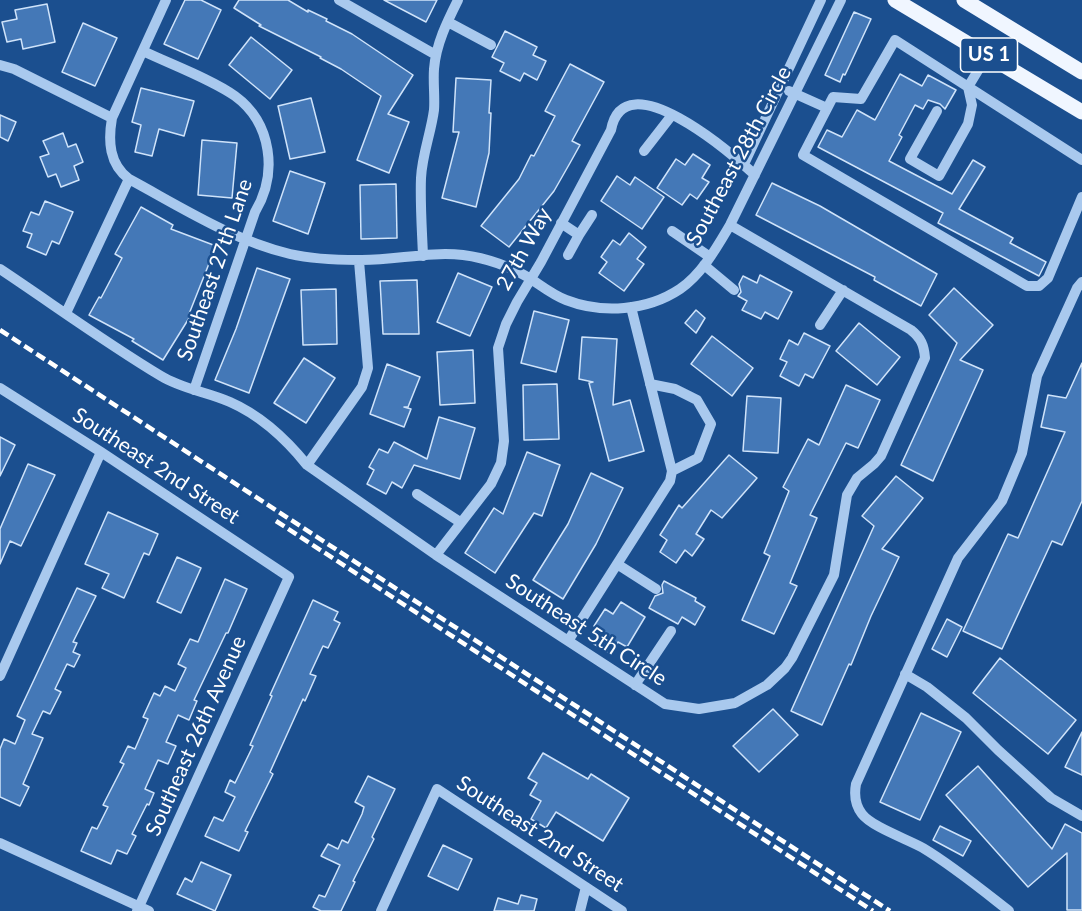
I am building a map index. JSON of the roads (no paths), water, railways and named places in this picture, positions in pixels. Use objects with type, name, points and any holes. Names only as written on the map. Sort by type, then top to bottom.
[{"type":"main road","name":"US 1","points":[[895,0],[1082,112]]},
{"type":"main road","name":"US 1","points":[[964,0],[1082,72]]},
{"type":"street","name":"Southeast 28th Circle","points":[[166,0],[112,118],[109,133],[112,154],[121,173],[129,179],[226,231],[293,255],[359,261],[439,254],[463,255],[509,268],[557,296],[586,306],[606,309],[631,308],[681,289],[707,261],[730,225],[841,0]]},
{"type":"street","points":[[339,0],[436,55]]},
{"type":"street","points":[[423,256],[421,178],[423,157],[432,125],[436,55],[458,0]]},
{"type":"street","name":"Southeast 28th Circle","points":[[744,164],[777,86],[821,0]]},
{"type":"street","points":[[448,22],[491,45]]},
{"type":"street","points":[[1082,160],[895,40],[861,99],[833,97],[803,155],[1027,286],[1039,286],[1048,278],[1082,197]]},
{"type":"street","name":"Southeast 27th Lane","points":[[143,51],[227,91],[244,104],[257,121],[266,141],[269,172],[265,193],[255,212],[194,390]]},
{"type":"street","points":[[937,111],[910,159],[939,176],[968,124],[972,105],[968,87],[988,54]]},
{"type":"street","points":[[0,65],[14,69],[112,118]]},
{"type":"street","points":[[777,86],[827,108]]},
{"type":"street","name":"27th Way","points":[[436,555],[490,483],[501,463],[504,441],[498,348],[506,324],[611,130],[613,119],[619,110],[628,104],[639,102],[672,115],[702,132],[730,152],[755,175]]},
{"type":"street","points":[[644,151],[672,115]]},
{"type":"street","points":[[66,313],[129,179]]},
{"type":"street","points":[[568,255],[592,215]]},
{"type":"street","points":[[561,223],[579,235]]},
{"type":"street","name":"Southeast 5th Circle","points":[[0,269],[163,377],[230,402],[252,414],[279,434],[307,465],[436,555],[665,704],[687,709],[711,708],[735,703],[757,692],[777,677],[792,658],[834,575],[847,495],[857,478],[881,456],[925,358],[924,347],[919,337],[911,330],[730,225]]},
{"type":"street","points":[[672,231],[707,261],[734,290]]},
{"type":"street","points":[[307,465],[366,378],[368,368],[359,261]]},
{"type":"street","points":[[1009,911],[924,848],[870,821],[856,805],[854,794],[856,784],[958,558],[1002,501],[1022,453],[1037,376],[1077,288],[1082,282]]},
{"type":"street","points":[[820,325],[843,290]]},
{"type":"street","points":[[568,641],[670,482],[672,471],[631,308]]},
{"type":"street","points":[[650,384],[675,389],[697,400],[711,424],[698,458],[672,471]]},
{"type":"street","name":"Southeast 2nd Street","points":[[0,388],[102,452],[289,577]]},
{"type":"street","points":[[0,676],[102,452]]},
{"type":"street","points":[[417,494],[460,522]]},
{"type":"street","points":[[617,564],[656,589]]},
{"type":"street","name":"Southeast 26th Avenue","points":[[142,909],[289,577]]},
{"type":"street","points":[[635,685],[671,631]]},
{"type":"street","points":[[905,674],[927,687],[966,718],[1051,798],[1082,816]]},
{"type":"street","name":"Southeast 2nd Street","points":[[381,911],[437,789],[622,911]]},
{"type":"street","points":[[0,843],[142,909]]},
{"type":"street","points":[[580,911],[586,887]]},
{"type":"railway","points":[[0,330],[890,911]]},
{"type":"railway","points":[[276,521],[873,911]]}]
